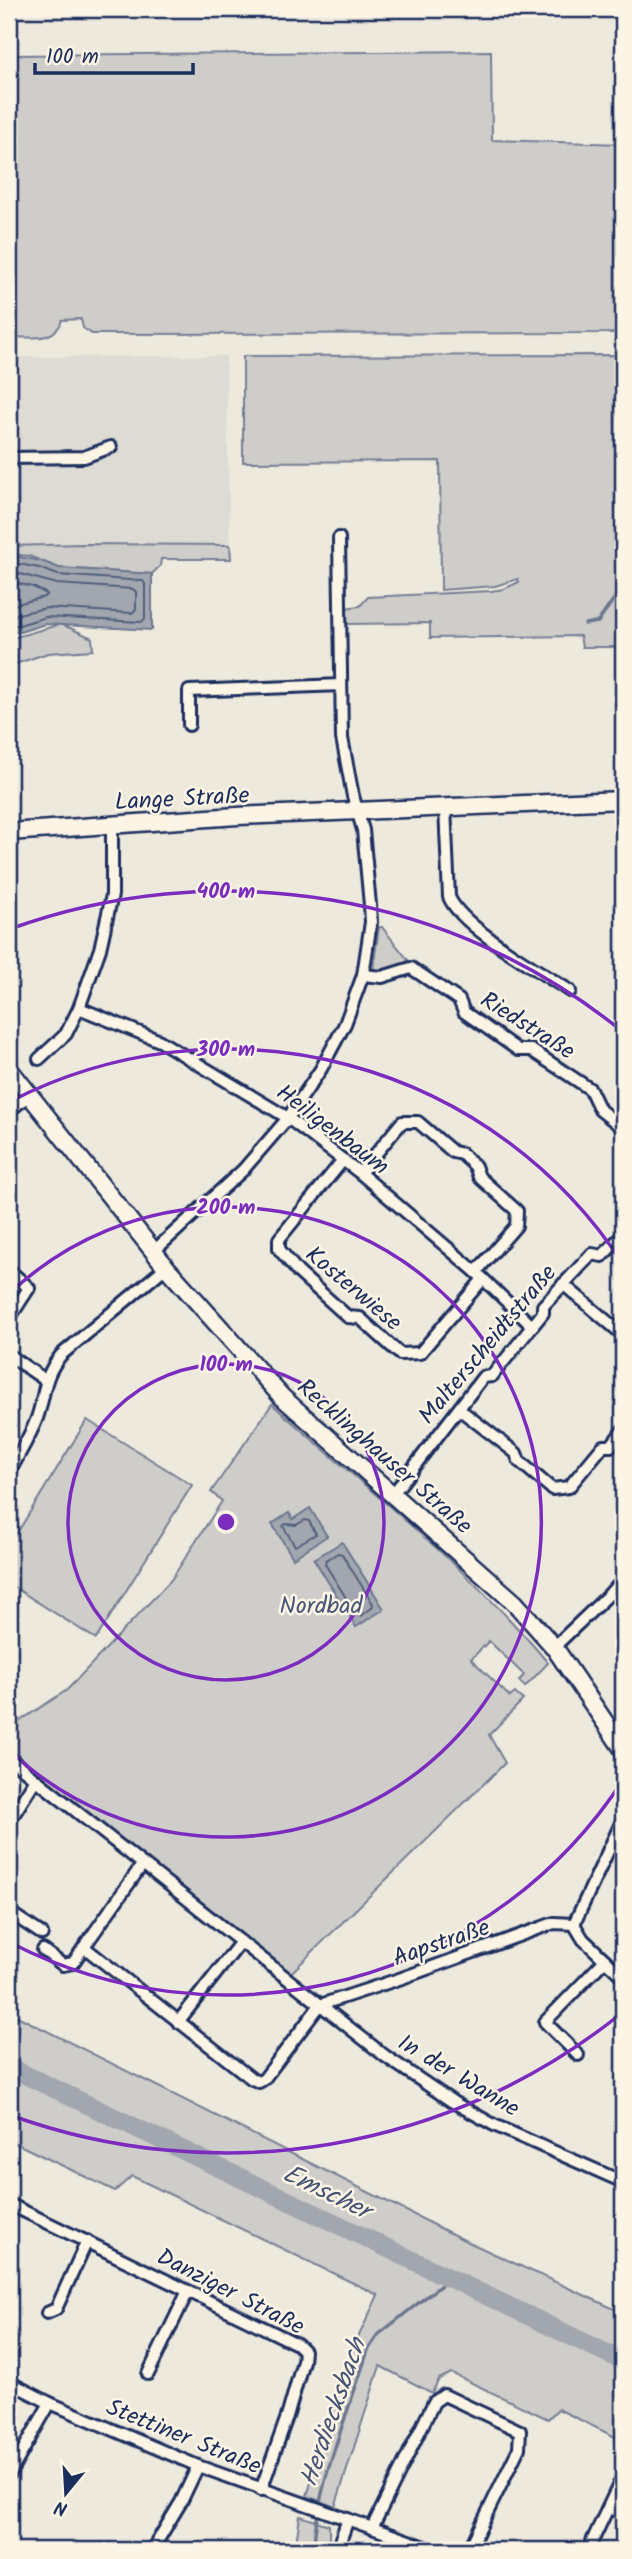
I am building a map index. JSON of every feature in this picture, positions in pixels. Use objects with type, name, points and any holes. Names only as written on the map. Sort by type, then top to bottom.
[{"type":"street","points":[[9,458],[84,457],[111,447]]},
{"type":"street","points":[[154,1251],[235,1178],[288,1118],[321,1069],[345,1024],[363,975],[371,922],[363,830],[342,738],[339,538]]},
{"type":"street","points":[[189,725],[189,691],[341,685]]},
{"type":"street","name":"Lange Straße","points":[[9,832],[112,824],[623,800]]},
{"type":"street","points":[[445,807],[449,897],[454,907],[489,937],[570,991]]},
{"type":"street","points":[[39,1059],[65,1034],[79,1008],[107,924],[112,895],[112,824]]},
{"type":"street","name":"Riedstraße","points":[[363,975],[382,977],[411,968],[459,1000],[464,1012],[491,1031],[518,1049],[531,1050],[590,1089],[600,1110],[623,1128]]},
{"type":"street","name":"Heiligenbaum","points":[[79,1008],[160,1041],[288,1118],[360,1173],[480,1275],[533,1326]]},
{"type":"street","name":"Recklinghauser Straße","points":[[9,1069],[166,1267],[282,1397],[497,1584],[554,1647],[623,1749]]},
{"type":"street","points":[[9,1111],[30,1094]]},
{"type":"street","name":"Kosterwiese","points":[[343,1160],[279,1239],[279,1249],[298,1272],[348,1317],[360,1318],[400,1354],[420,1353],[516,1226],[517,1212],[479,1177],[475,1166],[462,1154],[453,1152],[418,1122],[402,1122],[360,1173]]},
{"type":"street","name":"Malterscheidtstraße","points":[[393,1493],[483,1377],[492,1376],[533,1326],[543,1313],[543,1306],[592,1254],[602,1256],[623,1235]]},
{"type":"street","points":[[9,1473],[37,1417],[45,1380],[61,1355],[166,1267]]},
{"type":"street","points":[[9,1270],[29,1288],[9,1320]]},
{"type":"street","points":[[563,1284],[622,1334],[623,1350]]},
{"type":"street","points":[[9,1355],[45,1380]]},
{"type":"street","points":[[459,1409],[516,1453],[519,1461],[552,1489],[569,1487],[603,1446],[611,1446],[623,1430]]},
{"type":"street","points":[[554,1647],[623,1581]]},
{"type":"street","points":[[612,1591],[623,1603]]},
{"type":"street","name":"In der Wanne","points":[[9,1758],[385,2056],[453,2102],[494,2125],[623,2182]]},
{"type":"street","points":[[9,1822],[35,1780]]},
{"type":"street","points":[[623,1819],[575,1924],[583,1939],[623,1977]]},
{"type":"street","points":[[43,1950],[63,1965],[73,1963],[142,1865]]},
{"type":"street","points":[[9,1912],[42,1934]]},
{"type":"street","name":"Aapstraße","points":[[320,2004],[439,1966],[554,1923],[575,1924]]},
{"type":"street","points":[[178,2022],[240,1943]]},
{"type":"street","points":[[84,1947],[252,2079],[259,2081],[264,2079],[320,2004]]},
{"type":"street","points":[[578,2055],[545,2022],[605,1960]]},
{"type":"street","name":"Danziger Straße","points":[[9,2204],[297,2344],[303,2351],[303,2361],[288,2414],[261,2490]]},
{"type":"street","points":[[47,2313],[56,2309],[86,2241]]},
{"type":"street","points":[[148,2374],[188,2291]]},
{"type":"street","name":"Stettiner Straße","points":[[9,2382],[50,2403],[198,2466],[434,2550]]},
{"type":"street","points":[[372,2528],[434,2402],[444,2395],[520,2431],[519,2448],[470,2550]]},
{"type":"street","points":[[9,2475],[50,2403]]},
{"type":"street","points":[[152,2550],[181,2502],[198,2466]]},
{"type":"street","points":[[588,2550],[623,2476]]},
{"type":"street","points":[[609,2507],[623,2514]]},
{"type":"street","points":[[337,2550],[348,2519]]},
{"type":"shaded area","points":[[226,356],[230,545],[9,546],[9,357]]},
{"type":"green space","points":[[491,51],[492,140],[623,144],[623,333],[92,334],[83,328],[81,319],[62,320],[54,332],[40,337],[9,337],[9,55]]},
{"type":"green space","points":[[623,355],[623,647],[582,647],[580,636],[430,638],[430,623],[345,624],[345,608],[360,606],[368,597],[491,591],[519,582],[518,579],[495,586],[441,590],[440,461],[243,462],[243,356]]},
{"type":"green space","points":[[230,545],[231,559],[161,559],[160,566],[152,574],[59,568],[29,556],[9,554],[9,546]]},
{"type":"green space","points":[[61,624],[92,638],[93,650],[48,653],[9,666],[9,639]]},
{"type":"green space","points":[[379,927],[382,927],[408,960],[407,963],[382,973],[373,969]]},
{"type":"green space","name":"Nordbad","points":[[272,1404],[450,1560],[517,1627],[548,1663],[525,1687],[519,1681],[524,1675],[489,1641],[471,1659],[510,1697],[515,1693],[523,1700],[489,1735],[505,1763],[291,1973],[9,1750],[9,1728],[67,1690],[171,1580],[222,1501],[211,1492]]},
{"type":"green space","points":[[87,1420],[192,1485],[96,1639],[9,1584],[9,1546]]},
{"type":"green space","points":[[9,2012],[464,2240],[623,2313],[623,2441],[558,2409],[548,2419],[451,2373],[439,2379],[432,2393],[380,2366],[335,2507],[307,2496],[350,2355],[378,2295],[132,2176],[115,2191],[9,2140]]},
{"type":"green space","points":[[300,2516],[329,2525],[329,2550],[295,2550]]},
{"type":"water","points":[[9,555],[41,561],[59,568],[152,574],[152,630],[45,624],[20,632],[9,632]]},
{"type":"water","points":[[310,1508],[327,1536],[293,1558],[272,1524],[289,1513],[293,1519]]},
{"type":"water","points":[[342,1542],[384,1609],[356,1627],[314,1559]]},
{"type":"waterway","points":[[585,624],[598,622],[623,590]]},
{"type":"waterway","name":"Emscher","points":[[9,2067],[623,2361]]},
{"type":"waterway","name":"Herdiecksbach","points":[[314,2550],[320,2501],[334,2450],[368,2350],[378,2335],[450,2278]]}]
